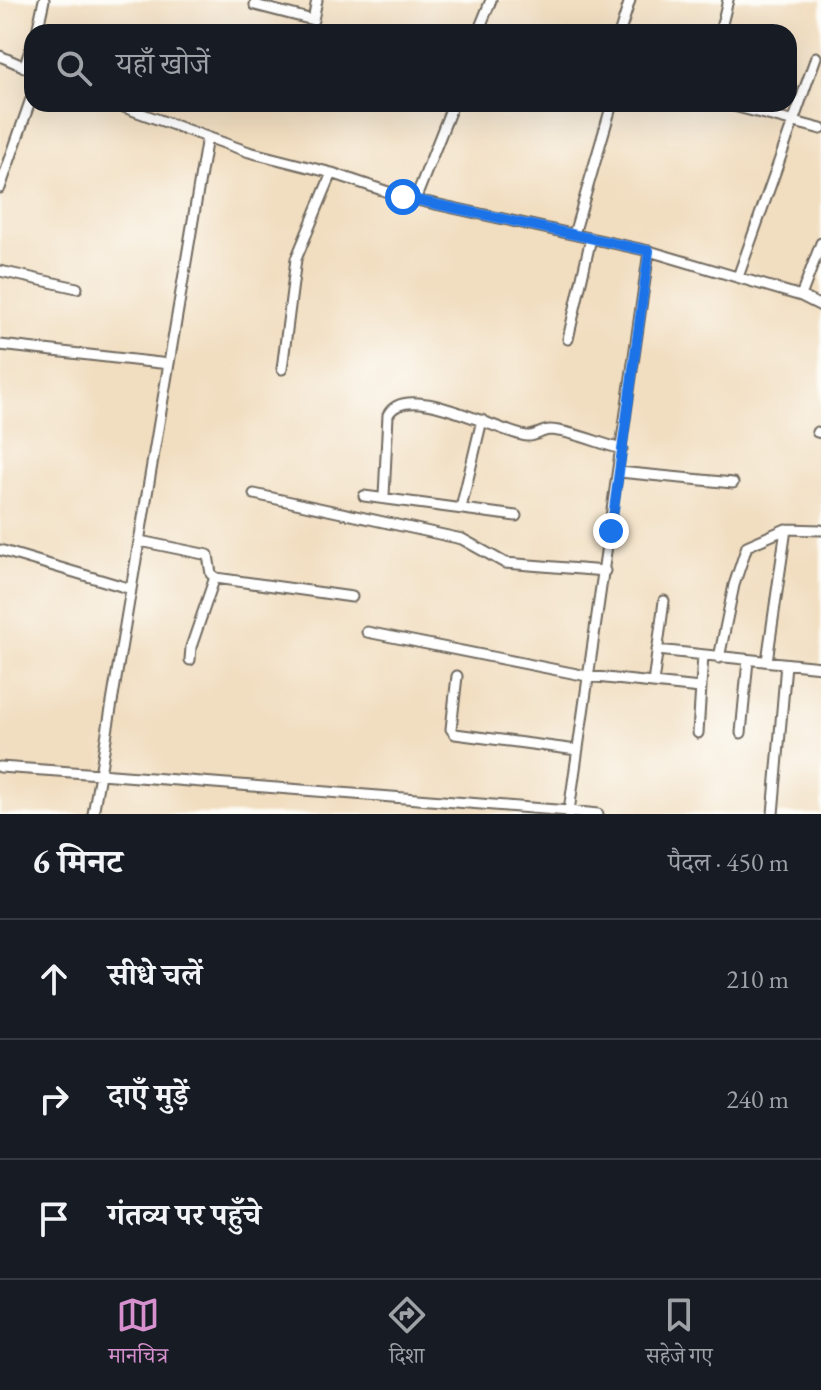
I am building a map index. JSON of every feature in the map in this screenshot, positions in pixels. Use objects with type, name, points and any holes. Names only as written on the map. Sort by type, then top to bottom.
[{"type":"street","points":[[39,24],[44,0]]},
{"type":"street","points":[[256,0],[255,5],[313,20],[317,0]]},
{"type":"street","points":[[481,24],[491,0]]},
{"type":"street","points":[[622,24],[630,0]]},
{"type":"street","points":[[722,24],[728,0]]},
{"type":"street","points":[[0,56],[24,66]]},
{"type":"street","points":[[738,277],[816,57]]},
{"type":"street","points":[[0,188],[26,112]]},
{"type":"street","points":[[137,112],[207,137],[415,200],[649,251],[801,296],[821,306]]},
{"type":"street","points":[[415,200],[450,112]]},
{"type":"street","points":[[574,234],[610,112]]},
{"type":"street","points":[[758,112],[821,129]]},
{"type":"street","points":[[93,814],[207,137]]},
{"type":"street","points":[[282,369],[296,259],[332,173]]},
{"type":"street","points":[[568,339],[591,238]]},
{"type":"street","points":[[801,296],[821,243]]},
{"type":"street","points":[[569,813],[649,251]]},
{"type":"street","points":[[0,271],[77,288]]},
{"type":"street","points":[[0,345],[169,364]]},
{"type":"street","points":[[384,496],[388,415],[395,406],[403,403],[439,407],[526,436],[549,430],[622,449]]},
{"type":"street","points":[[461,508],[482,420]]},
{"type":"street","points":[[619,472],[733,483]]},
{"type":"street","points":[[254,494],[462,539],[505,563],[605,571]]},
{"type":"street","points":[[364,496],[384,496],[516,516]]},
{"type":"street","points":[[767,661],[786,529]]},
{"type":"street","points":[[719,658],[743,551],[753,541],[786,529],[821,530]]},
{"type":"street","points":[[140,541],[208,555],[215,577],[191,647],[190,660]]},
{"type":"street","points":[[0,550],[131,589]]},
{"type":"street","points":[[215,577],[352,597]]},
{"type":"street","points":[[653,683],[664,601]]},
{"type":"street","points":[[367,632],[587,676],[700,688]]},
{"type":"street","points":[[657,650],[821,667]]},
{"type":"street","points":[[698,733],[703,655]]},
{"type":"street","points":[[741,733],[748,660]]},
{"type":"street","points":[[773,814],[786,664]]},
{"type":"street","points":[[457,676],[451,729],[455,734],[577,750]]},
{"type":"street","points":[[0,767],[598,814]]},
{"type":"street","points":[[435,814],[436,803]]},
{"type":"route","points":[[403,197],[649,251],[611,531]]}]
